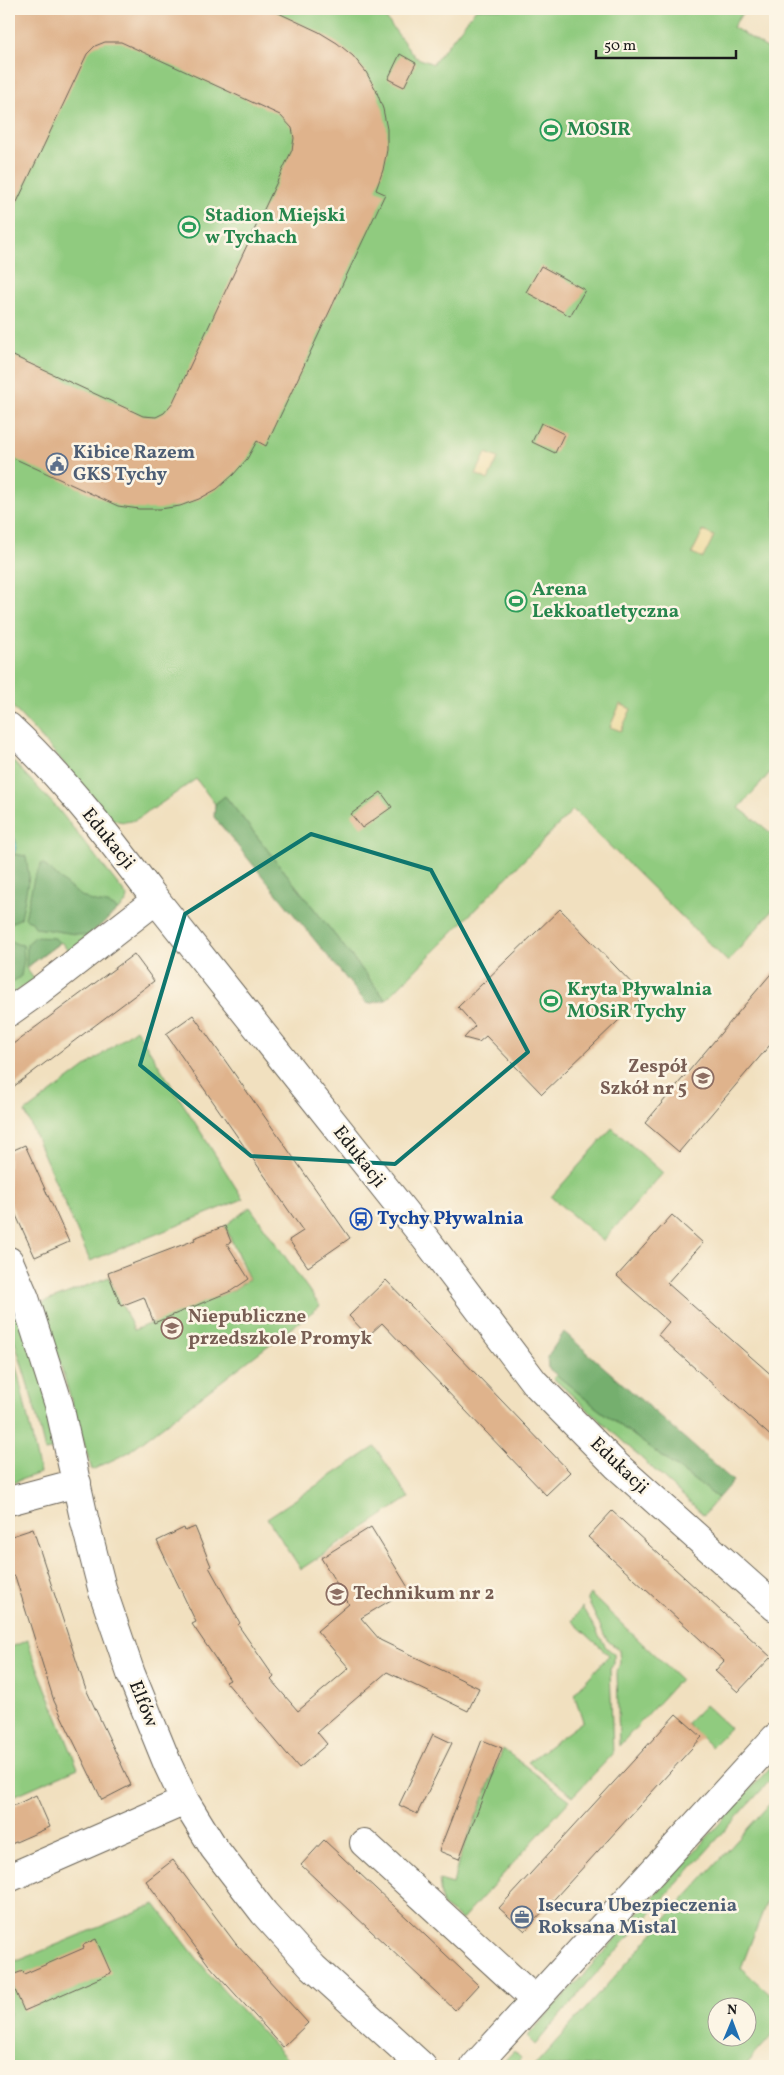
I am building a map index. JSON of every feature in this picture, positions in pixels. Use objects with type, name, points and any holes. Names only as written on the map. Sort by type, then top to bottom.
[{"type":"street","name":"Edukacji","points":[[9,727],[67,789],[120,852],[156,900],[425,1238],[534,1382],[616,1465],[775,1607]]},
{"type":"street","points":[[9,1012],[156,900]]},
{"type":"street","name":"Elfów","points":[[9,1261],[25,1298],[59,1405],[84,1518],[103,1592],[131,1674],[185,1802],[214,1848],[264,1913],[313,1968],[422,2066]]},
{"type":"street","points":[[9,1501],[77,1483]]},
{"type":"street","points":[[475,2066],[775,1738]]},
{"type":"street","points":[[9,1878],[185,1802]]},
{"type":"street","points":[[364,1843],[535,2000]]},
{"type":"highlighted area","points":[[311,834],[431,870],[528,1052],[395,1164],[251,1156],[140,1065],[185,914]]},
{"type":"green space","points":[[9,9],[379,9],[415,57],[433,64],[476,9],[745,9],[733,27],[775,53],[775,767],[739,808],[775,836],[775,907],[728,962],[573,810],[386,1000],[225,796],[215,804],[196,779],[134,820],[124,822],[112,819],[9,703]]},
{"type":"green space","points":[[9,757],[58,809],[127,896],[126,903],[69,952],[61,942],[26,968],[34,979],[9,997]]},
{"type":"green space","points":[[225,796],[386,1000],[367,1004],[214,817],[215,804]]},
{"type":"green space","points":[[14,854],[26,856],[29,877],[21,918],[11,923],[9,929],[9,860]]},
{"type":"green space","points":[[42,863],[85,898],[111,905],[118,910],[88,936],[36,928],[31,921],[25,918],[34,878]]},
{"type":"green space","points":[[35,937],[55,938],[59,943],[26,968],[27,944]]},
{"type":"green space","points":[[9,939],[23,945],[24,959],[21,976],[9,985]]},
{"type":"green space","points":[[136,1029],[243,1199],[90,1261],[25,1112]]},
{"type":"green space","points":[[612,1128],[663,1173],[603,1241],[551,1197]]},
{"type":"green space","name":"Niepubliczne przedszkole Promyk","points":[[250,1207],[320,1306],[127,1453],[92,1470],[42,1303],[109,1277],[134,1330],[233,1290],[249,1279],[225,1226]]},
{"type":"green space","points":[[20,1301],[60,1448],[45,1451],[33,1402],[9,1322],[9,1306]]},
{"type":"green space","points":[[564,1332],[733,1481],[718,1498],[598,1409],[548,1368],[547,1357]]},
{"type":"green space","points":[[9,1346],[18,1374],[40,1473],[9,1484]]},
{"type":"green space","points":[[557,1375],[598,1409],[718,1498],[704,1515],[553,1378]]},
{"type":"green space","points":[[375,1447],[409,1498],[301,1569],[267,1518]]},
{"type":"green space","points":[[590,1594],[680,1679],[619,1746],[617,1671],[620,1663],[619,1650],[607,1640],[587,1599]]},
{"type":"green space","points":[[582,1607],[606,1647],[614,1654],[614,1663],[610,1668],[613,1754],[573,1796],[528,1762],[583,1721],[574,1694],[609,1655],[572,1621]]},
{"type":"green space","points":[[28,1640],[78,1768],[9,1798],[9,1648]]},
{"type":"green space","points":[[705,1705],[730,1728],[711,1747],[687,1723]]},
{"type":"green space","points":[[503,1749],[570,1800],[462,1920],[442,1905],[439,1880],[453,1884],[459,1859]]},
{"type":"green space","points":[[775,1762],[775,1775],[592,1978],[535,2045],[527,2037]]},
{"type":"green space","points":[[775,1798],[775,1880],[741,1968],[775,1999],[775,2032],[745,2066],[534,2066]]},
{"type":"green space","points":[[155,1904],[213,1979],[288,2060],[282,2066],[9,2066],[9,1961],[20,1960]]},
{"type":"green space","points":[[514,2051],[521,2058],[514,2066],[499,2066]]},
{"type":"sand","points":[[486,453],[498,458],[488,480],[476,474]]},
{"type":"sand","points":[[703,531],[714,536],[703,558],[692,553]]},
{"type":"sand","points":[[620,704],[631,709],[621,731],[610,727]]},
{"type":"water","points":[[9,831],[16,842],[16,849],[9,860]]},
{"type":"building","points":[[9,9],[270,9],[319,32],[353,56],[366,72],[376,90],[383,109],[387,129],[387,150],[376,190],[385,194],[266,446],[257,441],[247,459],[217,489],[199,499],[180,506],[160,509],[139,509],[118,506],[9,456],[9,354],[143,416],[156,417],[164,413],[173,402],[292,150],[294,138],[292,128],[280,115],[121,42],[105,42],[95,46],[87,54],[9,219]]},
{"type":"building","points":[[400,54],[416,63],[404,87],[388,79]]},
{"type":"building","points":[[541,266],[585,290],[570,316],[526,292]]},
{"type":"building","points":[[541,423],[564,434],[555,453],[532,442]]},
{"type":"building","points":[[381,792],[392,807],[362,828],[351,814]]},
{"type":"building","name":"Kryta Pływalnia MOSiR Tychy","points":[[560,909],[644,996],[542,1094],[486,1036],[479,1042],[464,1038],[475,1026],[458,1007]]},
{"type":"building","points":[[134,954],[154,981],[9,1090],[9,1047]]},
{"type":"building","points":[[775,969],[775,1039],[679,1152],[645,1123]]},
{"type":"building","points":[[193,1015],[350,1238],[308,1267],[289,1240],[303,1231],[166,1034]]},
{"type":"building","points":[[25,1145],[69,1242],[35,1257],[9,1200],[9,1152]]},
{"type":"building","points":[[672,1215],[703,1243],[667,1283],[775,1378],[775,1440],[658,1335],[669,1322],[617,1276]]},
{"type":"building","points":[[225,1226],[231,1242],[227,1244],[249,1279],[231,1291],[154,1323],[144,1297],[121,1306],[108,1273],[195,1240],[194,1238]]},
{"type":"building","points":[[386,1280],[570,1472],[546,1495],[382,1323],[368,1336],[349,1316]]},
{"type":"building","points":[[612,1511],[771,1657],[738,1692],[715,1671],[724,1661],[588,1537]]},
{"type":"building","points":[[195,1527],[211,1566],[209,1567],[240,1623],[238,1625],[274,1677],[271,1680],[298,1711],[349,1668],[317,1631],[349,1604],[321,1558],[371,1527],[409,1589],[361,1618],[380,1640],[479,1688],[468,1711],[387,1672],[317,1732],[327,1744],[299,1768],[226,1682],[230,1680],[192,1624],[196,1622],[157,1541],[184,1528],[185,1531]]},
{"type":"building","points":[[33,1529],[85,1687],[131,1785],[102,1800],[54,1701],[15,1576],[9,1578],[9,1537]]},
{"type":"building","points":[[676,1714],[702,1737],[525,1931],[499,1908]]},
{"type":"building","points":[[433,1734],[452,1743],[417,1814],[399,1805]]},
{"type":"building","points":[[482,1740],[502,1748],[459,1859],[439,1851]]},
{"type":"building","points":[[36,1795],[50,1827],[9,1845],[9,1808]]},
{"type":"building","points":[[324,1840],[478,1985],[455,2010],[301,1865]]},
{"type":"building","points":[[173,1860],[236,1944],[308,2023],[283,2047],[208,1964],[146,1881]]},
{"type":"building","points":[[96,1939],[111,1973],[24,2011],[9,1976],[23,1971],[24,1974],[84,1948],[83,1945]]},
{"type":"place","name":"MOSIR","points":[[551,130]]},
{"type":"place","name":"Stadion Miejski w Tychach","points":[[189,227]]},
{"type":"place","name":"Kibice Razem GKS Tychy","points":[[57,464]]},
{"type":"place","name":"Arena Lekkoatletyczna","points":[[516,601]]},
{"type":"place","name":"Kryta Pływalnia MOSiR Tychy","points":[[551,1001]]},
{"type":"place","name":"Zespół Szkół nr 5","points":[[703,1078]]},
{"type":"place","name":"Tychy Pływalnia","points":[[361,1219]]},
{"type":"place","name":"Niepubliczne przedszkole Promyk","points":[[172,1328]]},
{"type":"place","name":"Technikum nr 2","points":[[337,1594]]},
{"type":"place","name":"Isecura Ubezpieczenia Roksana Mistal","points":[[522,1917]]}]
